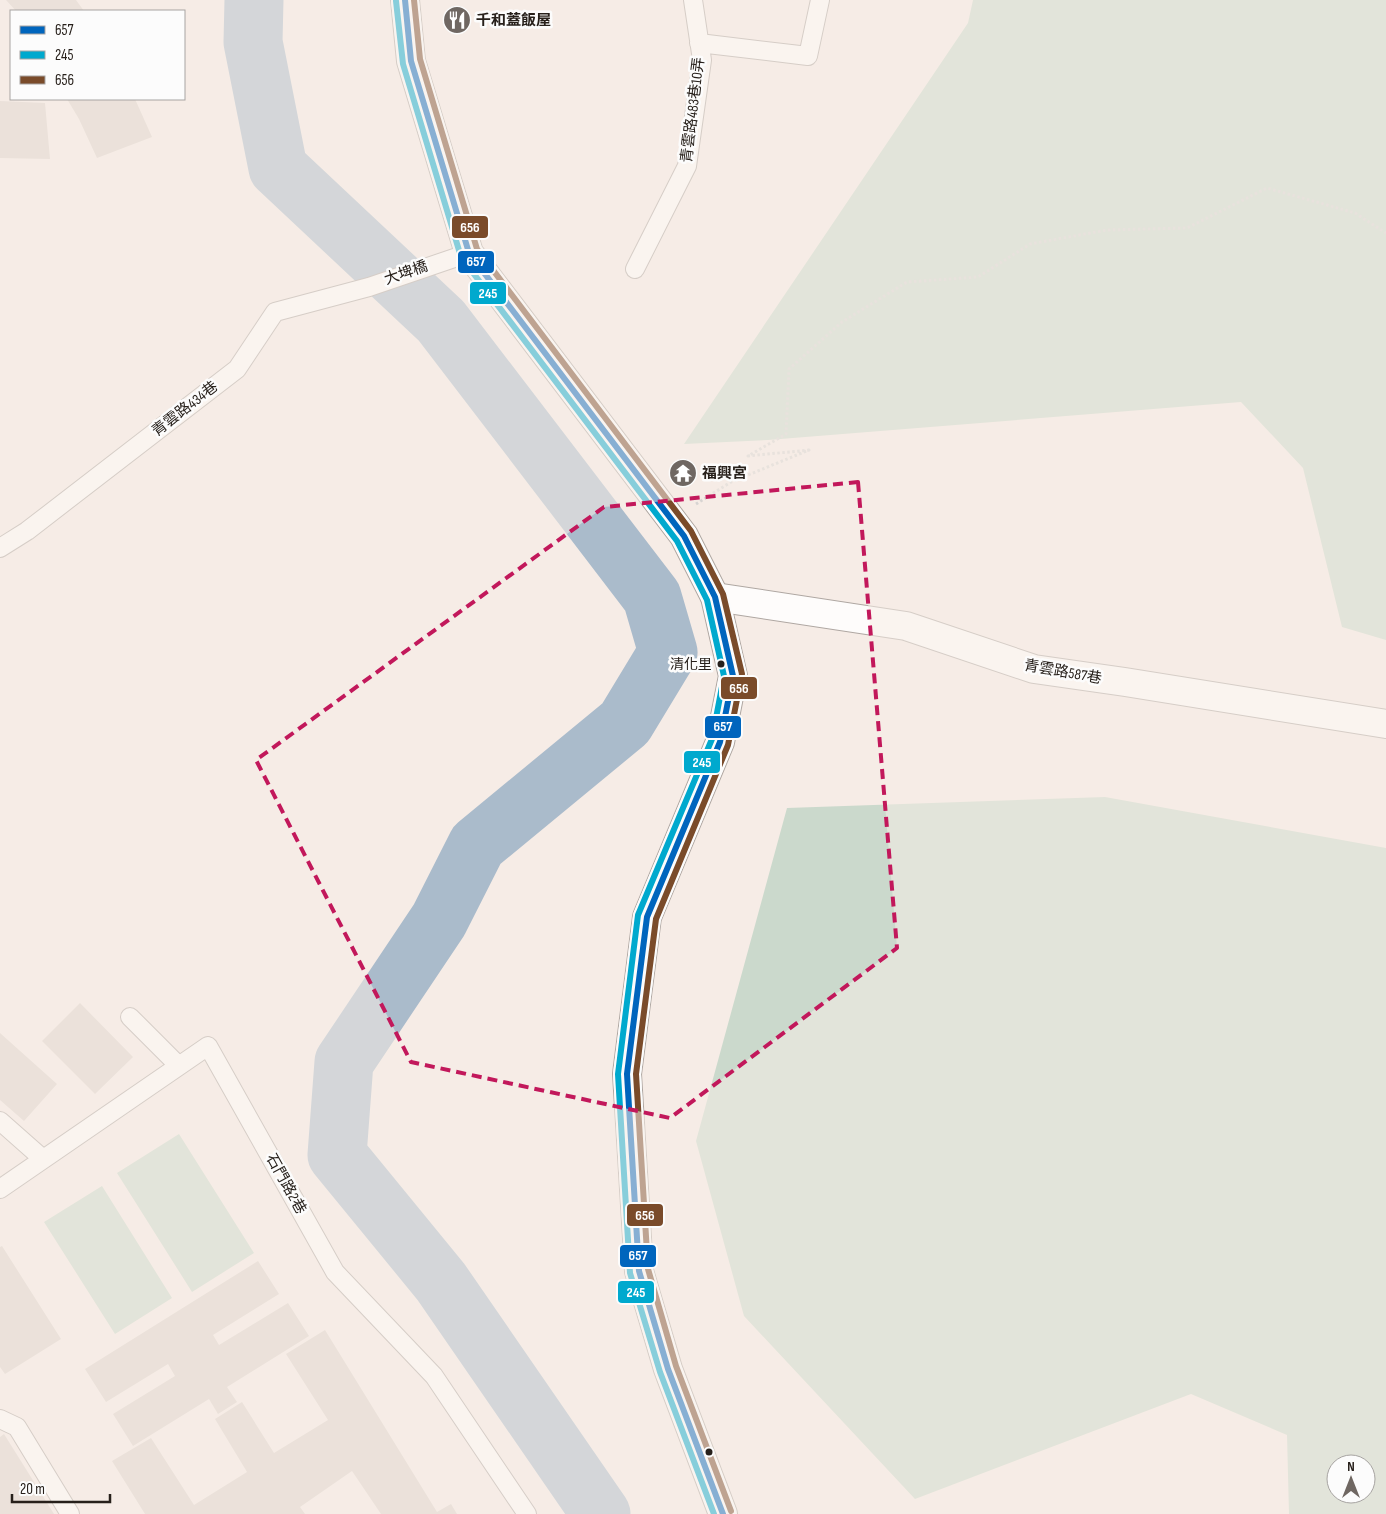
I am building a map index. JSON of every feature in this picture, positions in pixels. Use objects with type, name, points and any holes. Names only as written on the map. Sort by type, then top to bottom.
[{"type":"street","points":[[405,0],[411,61],[457,256],[684,536],[715,597],[733,676],[720,742],[647,918],[627,1074],[640,1271],[668,1369],[723,1514]]},
{"type":"street","name":"青雲路587巷","points":[[715,597],[906,626],[1034,669],[1134,683],[1386,724]]},
{"type":"lane","name":"青雲路483巷10弄","points":[[635,269],[687,166],[702,60],[693,0]]},
{"type":"lane","points":[[699,43],[808,56],[820,0]]},
{"type":"lane","name":"大埤橋","points":[[369,286],[457,256]]},
{"type":"lane","name":"青雲路434巷","points":[[0,548],[27,531],[237,369],[275,312],[369,286]]},
{"type":"lane","points":[[130,1017],[179,1066]]},
{"type":"lane","name":"石門路2巷","points":[[0,1189],[208,1046],[335,1272],[434,1376],[527,1514]]},
{"type":"lane","points":[[0,1121],[43,1159]]},
{"type":"lane","points":[[0,1418],[17,1427],[70,1514]]},
{"type":"path","points":[[672,519],[731,482],[809,450],[748,456],[786,434],[789,369],[842,322],[907,282],[978,277],[1030,244],[1107,230],[1187,228],[1267,188],[1355,213],[1386,232]]},
{"type":"highlighted area","points":[[858,482],[897,948],[670,1118],[411,1062],[256,760],[604,507]]},
{"type":"green space","points":[[973,0],[1386,0],[1386,640],[1342,627],[1303,468],[1241,402],[768,440],[684,444],[968,23]]},
{"type":"green space","points":[[1105,797],[1386,848],[1386,1514],[1289,1514],[1287,1435],[1191,1394],[915,1499],[744,1316],[696,1141],[787,808]]},
{"type":"green space","points":[[179,1134],[254,1253],[192,1292],[117,1173]]},
{"type":"green space","points":[[102,1186],[172,1298],[115,1334],[44,1222]]},
{"type":"building","points":[[6,0],[76,0],[83,10],[15,10]]},
{"type":"building","points":[[68,100],[135,100],[152,137],[97,158],[79,119]]},
{"type":"building","points":[[0,101],[45,103],[50,159],[0,158]]},
{"type":"building","points":[[80,1003],[133,1057],[95,1094],[42,1041]]},
{"type":"building","points":[[0,1033],[57,1084],[24,1121],[0,1100]]},
{"type":"building","points":[[2,1246],[61,1339],[5,1374],[0,1367],[0,1247]]},
{"type":"building","points":[[258,1261],[279,1294],[213,1335],[219,1345],[288,1303],[309,1336],[227,1387],[237,1402],[218,1414],[209,1399],[133,1446],[113,1414],[175,1376],[168,1364],[106,1402],[85,1369]]},
{"type":"building","points":[[325,1330],[437,1512],[451,1504],[457,1514],[381,1514],[352,1471],[300,1507],[305,1514],[145,1514],[112,1461],[151,1438],[194,1505],[247,1472],[215,1419],[242,1402],[274,1453],[328,1420],[286,1354]]},
{"type":"building","points":[[4,1434],[54,1514],[0,1514],[0,1437]]},
{"type":"waterway","points":[[254,0],[253,42],[278,168],[441,321],[652,597],[668,652],[625,723],[477,845],[439,920],[344,1062],[337,1155],[441,1282],[601,1514]]},
{"type":"transit line","name":"657","points":[[405,0],[411,61],[469,253],[684,536],[715,597],[733,676],[720,742],[647,917],[627,1074],[639,1271],[668,1369],[723,1514]]},
{"type":"transit line","name":"656","points":[[414,0],[420,59],[477,249],[691,531],[723,594],[742,674],[728,745],[656,919],[636,1074],[648,1269],[676,1366],[731,1511]]},
{"type":"transit line","name":"245","points":[[396,1],[403,64],[461,257],[677,541],[707,600],[724,676],[712,739],[638,915],[618,1074],[630,1273],[660,1372],[714,1514]]},
{"type":"place","name":"千和蓋飯屋","points":[[457,20]]},
{"type":"place","name":"福興宮","points":[[683,473]]},
{"type":"place","name":"清化里","points":[[721,664]]}]
